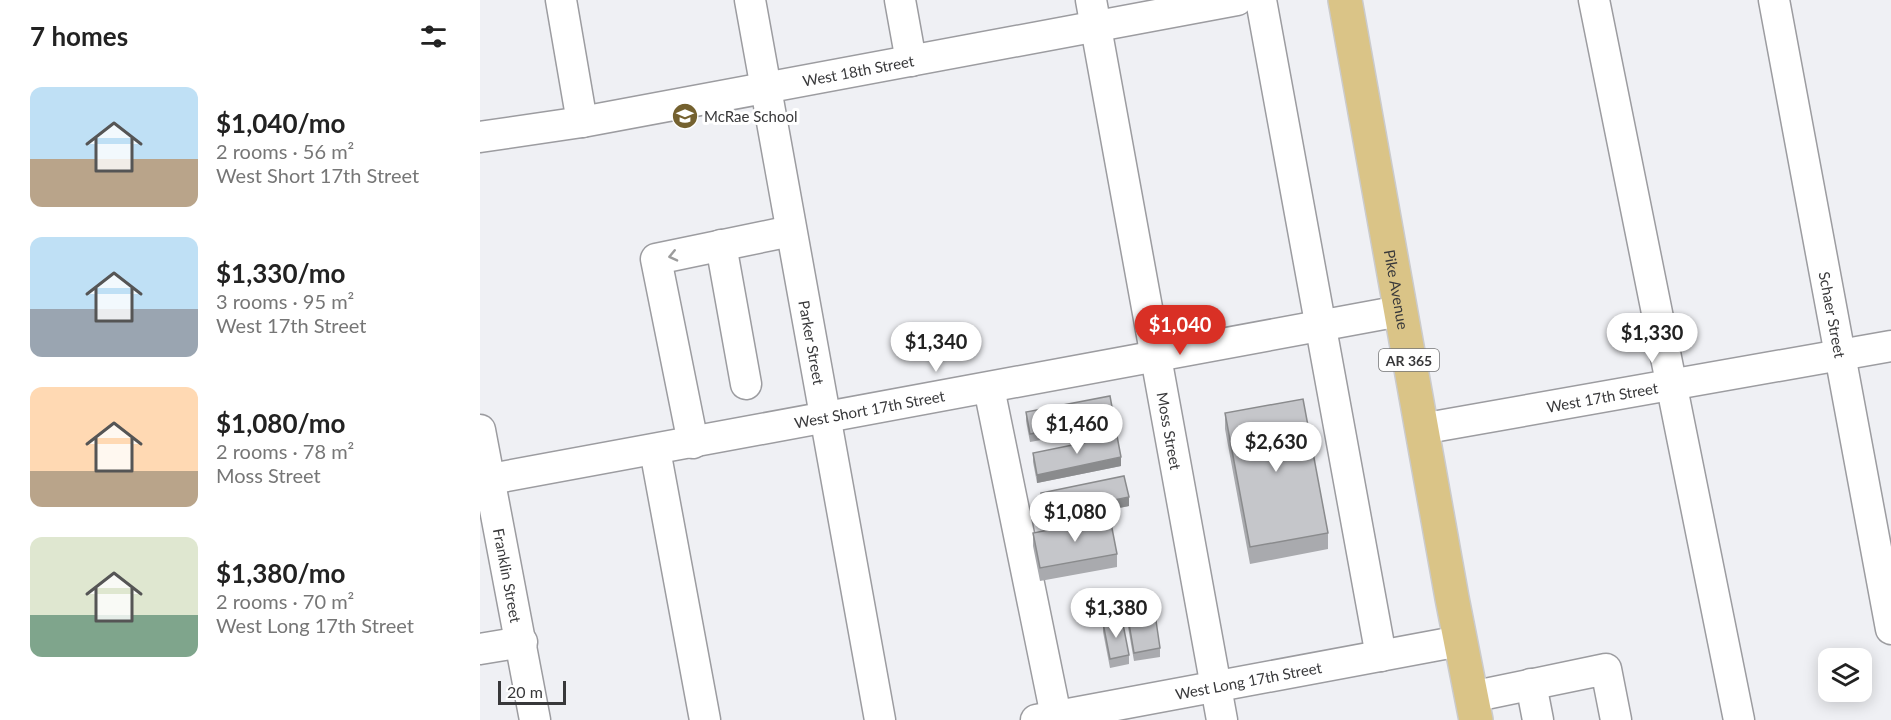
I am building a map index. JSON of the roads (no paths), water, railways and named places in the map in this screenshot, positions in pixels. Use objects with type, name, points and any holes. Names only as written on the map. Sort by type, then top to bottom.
[{"type":"main road","name":"Pike Avenue","points":[[1345,0],[1421,429],[1474,708]]},
{"type":"street","points":[[561,0],[582,122]]},
{"type":"street","name":"Parker Street","points":[[750,0],[880,720]]},
{"type":"street","points":[[900,0],[911,61]]},
{"type":"street","name":"West 18th Street","points":[[480,137],[582,122],[911,61],[1094,13],[1237,0]]},
{"type":"street","points":[[1261,0],[1381,656]]},
{"type":"street","points":[[1594,0],[1739,720]]},
{"type":"street","name":"Schaer Street","points":[[1774,0],[1842,355],[1891,629]]},
{"type":"street","name":"Moss Street","points":[[1094,13],[1222,720]]},
{"type":"street","points":[[693,443],[656,259],[791,231]]},
{"type":"street","points":[[721,245],[746,384]]},
{"type":"street","name":"West Short 17th Street","points":[[484,480],[1400,311]]},
{"type":"street","name":"West 17th Street","points":[[1421,429],[1891,346]]},
{"type":"street","points":[[989,388],[1046,718]]},
{"type":"street","name":"Franklin Street","points":[[480,430],[484,480],[522,642],[535,720]]},
{"type":"street","points":[[655,450],[705,720]]},
{"type":"street","name":"West Long 17th Street","points":[[1046,718],[1460,641]]},
{"type":"street","points":[[480,650],[522,642]]},
{"type":"street","points":[[1474,708],[1531,684],[1606,669],[1608,718]]},
{"type":"street","points":[[1531,684],[1538,720]]},
{"type":"place","name":"McRae School","points":[[685,116]]}]
